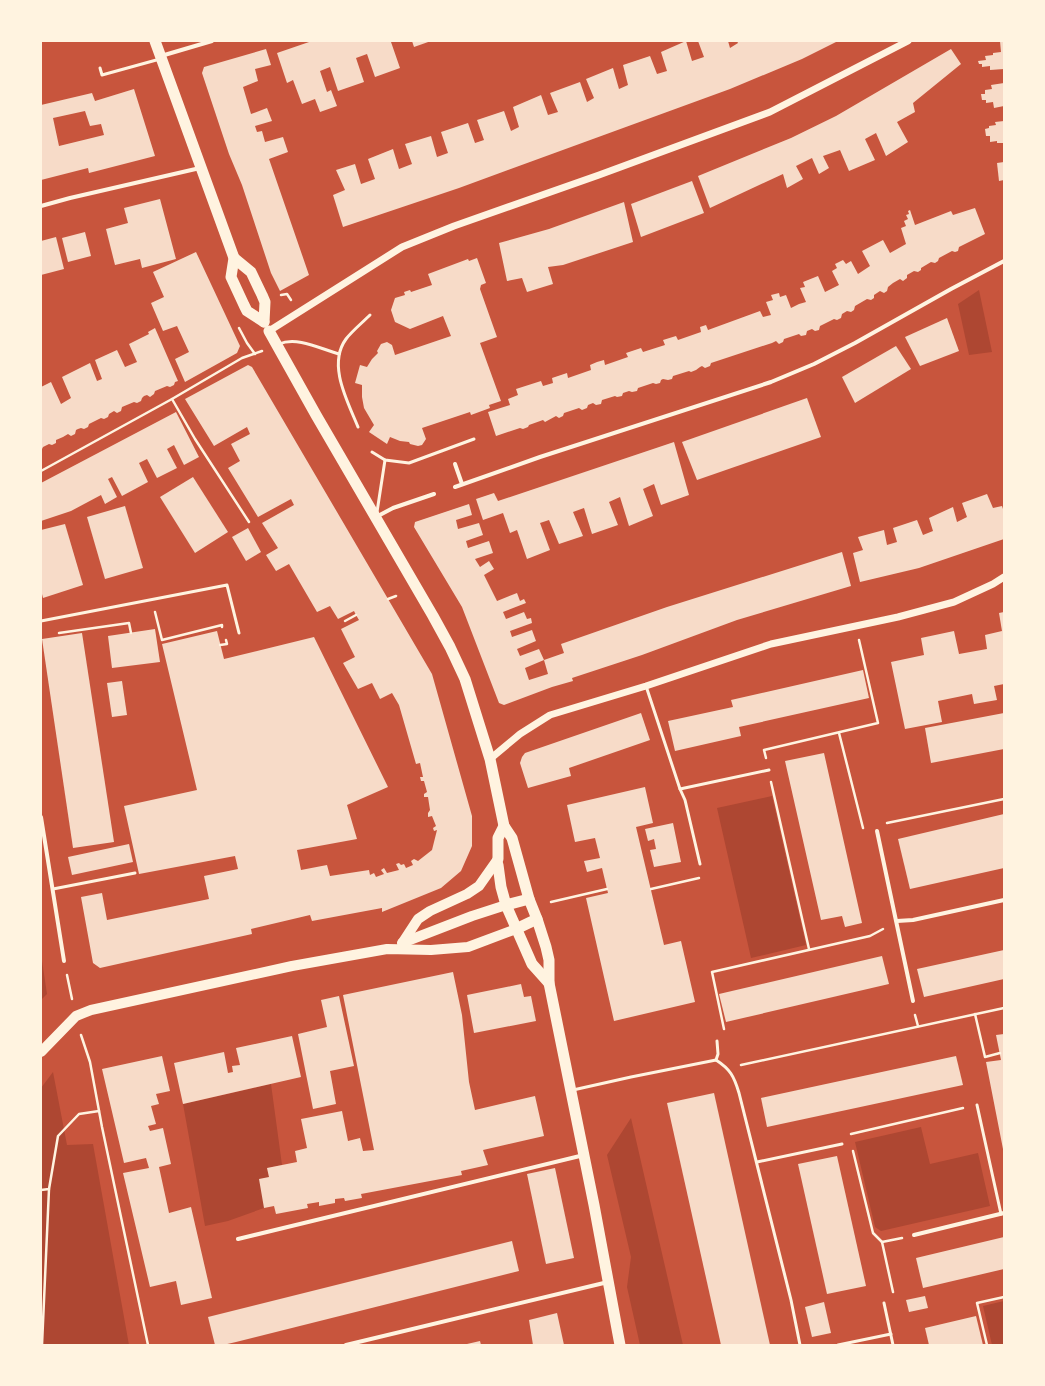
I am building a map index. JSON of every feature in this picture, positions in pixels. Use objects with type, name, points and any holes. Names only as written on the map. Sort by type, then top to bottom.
[{"type":"highway","points":[[155,41],[234,258],[231,277],[244,305],[247,311],[266,327],[450,647],[464,679],[490,759],[504,826],[512,838],[529,899],[537,919],[549,960],[550,983],[620,1345]]},
{"type":"highway","points":[[234,258],[251,272],[260,289],[265,302],[266,327]]},
{"type":"highway","points":[[504,826],[498,838],[498,862],[501,886],[506,905],[532,964],[550,983]]},
{"type":"highway","points":[[506,905],[529,899]]},
{"type":"highway","points":[[516,929],[537,919]]},
{"type":"main road","points":[[403,942],[418,919],[430,911],[467,894],[479,886],[498,862]]},
{"type":"main road","points":[[387,949],[472,916],[506,905]]},
{"type":"main road","points":[[41,1052],[76,1016],[91,1010],[292,966],[387,949],[430,950],[468,947],[516,929]]},
{"type":"street","points":[[161,57],[212,41]]},
{"type":"street","points":[[266,327],[298,313],[402,247],[454,226],[770,112],[908,41]]},
{"type":"street","points":[[41,206],[200,168]]},
{"type":"street","points":[[455,487],[540,457],[771,382],[814,364],[1004,261]]},
{"type":"street","points":[[454,464],[462,484]]},
{"type":"street","points":[[376,517],[393,508],[434,494]]},
{"type":"street","points":[[490,759],[520,734],[550,715],[646,686],[771,644],[898,617],[954,602],[993,584],[1004,577]]},
{"type":"street","points":[[41,817],[64,961]]},
{"type":"street","points":[[877,831],[913,1001]]},
{"type":"street","points":[[897,921],[913,920],[1004,900]]},
{"type":"street","points":[[238,1239],[584,1155]]},
{"type":"street","points":[[914,1235],[1002,1214]]},
{"type":"street","points":[[346,1345],[608,1282]]},
{"type":"lane","points":[[100,68],[102,75],[161,57]]},
{"type":"lane","points":[[358,427],[338,373],[339,354],[345,340],[370,315]]},
{"type":"lane","points":[[276,345],[286,341],[297,340],[339,354]]},
{"type":"lane","points":[[372,452],[386,460],[409,463],[474,439]]},
{"type":"lane","points":[[376,517],[386,460]]},
{"type":"lane","points":[[41,621],[227,585],[239,633]]},
{"type":"lane","points":[[646,686],[685,800],[700,864]]},
{"type":"lane","points":[[680,789],[768,770]]},
{"type":"lane","points":[[53,889],[135,873]]},
{"type":"lane","points":[[716,1060],[718,1054],[717,1041]]},
{"type":"lane","points":[[571,1090],[716,1060],[725,1066],[735,1080],[791,1300],[800,1345]]},
{"type":"lane","points":[[977,1105],[1002,1214]]},
{"type":"lane","points":[[757,1162],[842,1144]]},
{"type":"lane","points":[[884,1303],[893,1345]]},
{"type":"lane","points":[[838,1345],[891,1334]]},
{"type":"path","points":[[41,471],[172,399],[242,358],[257,354],[246,343],[237,324]]},
{"type":"path","points":[[172,399],[195,439],[249,522]]},
{"type":"path","points":[[388,599],[396,596]]},
{"type":"path","points":[[148,612],[155,611],[162,640],[222,625],[223,631]]},
{"type":"path","points":[[345,621],[356,615]]},
{"type":"path","points":[[56,634],[129,623],[131,633]]},
{"type":"path","points":[[809,950],[764,750],[878,724],[856,626]]},
{"type":"path","points":[[220,645],[226,644],[225,637]]},
{"type":"path","points":[[838,732],[862,828],[869,827]]},
{"type":"path","points":[[883,824],[1004,799]]},
{"type":"path","points":[[651,889],[703,877]]},
{"type":"path","points":[[552,902],[607,889]]},
{"type":"path","points":[[725,1032],[712,972],[870,936],[897,921]]},
{"type":"path","points":[[64,961],[72,998]]},
{"type":"path","points":[[735,1063],[739,1066],[1004,1008]]},
{"type":"path","points":[[975,1014],[985,1057],[1000,1054]]},
{"type":"path","points":[[83,1043],[90,1062],[148,1345]]},
{"type":"path","points":[[849,1135],[960,1109]]},
{"type":"path","points":[[42,1345],[49,1189],[58,1136],[80,1114],[99,1111]]},
{"type":"path","points":[[853,1150],[873,1233],[882,1242],[893,1292],[884,1303]]},
{"type":"path","points":[[41,1190],[49,1189]]},
{"type":"path","points":[[882,1242],[914,1235]]},
{"type":"path","points":[[987,1345],[977,1303],[1004,1297]]},
{"type":"shaded area","points":[[979,290],[992,352],[969,355],[958,304]]},
{"type":"shaded area","points":[[772,796],[806,945],[751,958],[717,808]]},
{"type":"shaded area","points":[[41,954],[47,994],[41,1000]]},
{"type":"shaded area","points":[[53,1072],[67,1145],[93,1144],[129,1345],[41,1345],[41,1088]]},
{"type":"shaded area","points":[[271,1084],[282,1165],[267,1168],[269,1177],[264,1208],[228,1221],[205,1226],[183,1104]]},
{"type":"shaded area","points":[[631,1118],[683,1345],[640,1345],[627,1287],[631,1257],[607,1155]]},
{"type":"shaded area","points":[[921,1127],[930,1164],[978,1153],[990,1206],[881,1231],[875,1227],[855,1142]]},
{"type":"shaded area","points":[[1004,1301],[1004,1345],[992,1345],[983,1306]]},
{"type":"building","points":[[312,41],[394,41],[391,42],[400,68],[375,77],[367,54],[356,58],[364,82],[338,91],[330,67],[320,71],[327,92],[331,90],[337,106],[320,112],[315,99],[302,104],[293,80],[287,83],[277,53]]},
{"type":"building","points":[[412,41],[431,41],[414,47]]},
{"type":"building","points":[[686,41],[692,61],[704,57],[698,41],[728,41],[730,48],[738,43],[737,41],[838,41],[802,59],[730,89],[459,188],[343,227],[333,195],[345,190],[336,170],[355,164],[361,184],[375,179],[368,159],[393,149],[399,169],[412,164],[405,144],[431,136],[437,157],[448,153],[441,132],[468,123],[475,143],[484,140],[477,120],[504,111],[511,131],[519,127],[513,107],[541,95],[548,115],[558,112],[550,93],[580,82],[587,102],[594,98],[586,79],[613,68],[619,89],[628,85],[623,65],[650,56],[657,74],[667,71],[661,52]]},
{"type":"building","points":[[1000,41],[1004,41],[1004,69],[990,70],[990,66],[982,67],[982,64],[979,64],[978,61],[986,60],[985,56],[1001,52]]},
{"type":"building","points":[[266,49],[271,65],[255,69],[258,81],[243,87],[251,114],[267,108],[272,121],[255,126],[257,132],[262,131],[265,142],[283,137],[288,152],[269,159],[309,275],[280,291],[271,273],[242,185],[229,154],[202,73],[204,67]]},
{"type":"building","points":[[951,49],[961,64],[913,103],[915,112],[897,122],[908,142],[886,156],[876,133],[865,139],[875,160],[849,171],[840,150],[823,156],[829,168],[819,174],[812,158],[796,166],[803,179],[787,188],[783,174],[710,208],[698,176],[791,138],[836,116]]},
{"type":"building","points":[[1004,83],[1004,106],[994,108],[993,102],[986,103],[986,100],[982,100],[981,94],[985,94],[985,90],[992,89],[991,85]]},
{"type":"building","points":[[134,89],[155,156],[89,173],[88,168],[41,180],[41,105],[92,93],[95,101]],"holes":[[[85,111],[90,126],[101,124],[104,135],[59,146],[53,118]]]},
{"type":"building","points":[[1004,121],[1004,143],[997,143],[997,141],[990,142],[990,136],[986,136],[985,129],[989,128],[989,126],[996,125],[995,122]]},
{"type":"building","points":[[1004,162],[1004,180],[999,181],[997,163]]},
{"type":"building","points":[[692,181],[704,213],[641,237],[631,204]]},
{"type":"building","points":[[160,199],[176,259],[142,268],[140,259],[115,265],[106,229],[128,223],[124,208]]},
{"type":"building","points":[[624,202],[633,242],[563,265],[548,267],[553,284],[527,292],[522,278],[507,281],[499,243],[549,229]]},
{"type":"building","points":[[975,208],[985,234],[959,247],[958,251],[952,251],[939,258],[935,263],[931,262],[921,268],[918,272],[914,271],[907,275],[907,278],[903,281],[900,279],[893,283],[884,293],[880,291],[874,295],[874,298],[871,300],[867,299],[855,306],[854,310],[851,312],[847,311],[842,314],[841,318],[837,320],[834,319],[820,326],[819,330],[815,331],[812,329],[807,331],[806,335],[801,336],[799,334],[784,339],[783,342],[779,344],[776,341],[711,363],[710,366],[705,368],[702,366],[691,372],[689,371],[673,376],[672,379],[663,379],[660,383],[653,383],[638,388],[637,391],[629,391],[623,393],[622,396],[615,396],[602,400],[601,404],[596,405],[593,403],[582,410],[579,408],[564,413],[563,416],[559,418],[556,416],[545,422],[543,420],[523,429],[520,428],[496,436],[488,412],[510,405],[508,399],[518,395],[516,389],[541,381],[543,386],[553,383],[552,378],[567,373],[568,378],[591,370],[590,365],[597,362],[604,360],[605,365],[628,357],[626,353],[641,348],[643,352],[665,345],[663,340],[676,336],[678,340],[701,332],[700,327],[706,325],[708,330],[760,311],[763,317],[771,315],[766,302],[773,300],[771,295],[779,293],[780,297],[786,295],[791,308],[806,302],[800,288],[805,287],[803,282],[818,276],[825,292],[839,285],[832,271],[837,268],[835,264],[843,260],[846,264],[851,261],[858,274],[870,266],[862,251],[883,240],[890,253],[906,244],[901,228],[906,226],[904,221],[908,219],[906,215],[909,214],[908,211],[910,210],[915,225],[951,211],[953,215]]},
{"type":"building","points":[[85,232],[91,256],[68,262],[62,238]]},
{"type":"building","points":[[56,237],[64,269],[41,275],[41,241]]},
{"type":"building","points":[[196,252],[240,346],[237,353],[185,382],[175,359],[189,352],[177,326],[163,331],[151,303],[164,297],[153,272]]},
{"type":"building","points":[[477,258],[486,283],[481,285],[480,289],[497,337],[480,343],[501,401],[489,405],[490,408],[471,415],[470,412],[422,428],[426,439],[422,445],[418,446],[410,444],[409,442],[400,441],[390,437],[387,444],[369,432],[374,425],[364,408],[362,385],[355,383],[360,365],[367,367],[378,353],[377,351],[381,344],[387,342],[392,345],[395,355],[451,336],[443,316],[410,329],[395,322],[391,310],[395,298],[405,295],[404,292],[410,290],[411,292],[432,285],[428,274],[468,259],[469,261]]},
{"type":"building","points":[[947,318],[959,351],[920,366],[905,337]]},
{"type":"building","points":[[155,328],[178,381],[170,387],[167,386],[155,391],[150,397],[147,395],[144,396],[141,401],[137,403],[134,402],[122,407],[121,411],[117,413],[114,411],[109,414],[108,417],[104,419],[101,418],[89,424],[88,427],[84,429],[81,428],[76,430],[75,434],[71,436],[68,434],[56,440],[56,443],[43,447],[41,451],[41,387],[51,382],[61,404],[71,398],[62,377],[90,363],[97,381],[102,379],[95,360],[117,350],[125,367],[137,362],[129,344],[149,334],[148,332]]},
{"type":"building","points":[[896,346],[911,369],[855,403],[842,377]]},
{"type":"building","points":[[248,365],[252,367],[432,674],[472,816],[472,846],[461,871],[441,888],[382,912],[382,908],[312,921],[310,915],[251,929],[252,934],[100,968],[93,963],[81,897],[102,893],[107,920],[209,899],[204,876],[238,869],[235,856],[139,874],[124,806],[197,790],[162,644],[217,631],[224,659],[314,637],[388,787],[347,805],[357,839],[297,850],[301,870],[327,865],[330,876],[369,870],[370,875],[374,873],[376,877],[384,874],[381,870],[384,868],[387,873],[399,870],[396,864],[399,863],[401,865],[404,864],[406,868],[413,865],[411,861],[414,859],[418,861],[432,850],[437,830],[434,831],[433,828],[436,826],[432,816],[428,817],[430,810],[428,797],[424,797],[424,794],[427,792],[424,781],[421,781],[420,777],[423,777],[420,763],[416,764],[399,705],[392,693],[380,699],[372,683],[358,689],[343,663],[355,657],[341,629],[359,620],[354,611],[338,619],[330,606],[317,612],[289,564],[276,571],[266,555],[278,548],[262,523],[294,505],[291,499],[258,517],[228,468],[240,461],[231,444],[250,434],[247,427],[214,446],[185,399]]},
{"type":"building","points":[[807,398],[821,437],[697,480],[682,442]]},
{"type":"building","points":[[176,412],[199,457],[184,465],[174,445],[167,449],[177,468],[157,478],[147,459],[139,463],[148,482],[122,496],[112,477],[108,479],[117,497],[105,504],[101,495],[71,511],[41,521],[41,483]]},
{"type":"building","points":[[674,442],[689,495],[661,505],[654,484],[643,489],[653,516],[629,526],[620,497],[609,502],[618,525],[592,534],[584,508],[573,512],[583,536],[559,544],[549,520],[540,523],[550,550],[527,559],[517,530],[510,533],[503,513],[483,520],[476,499],[494,493],[498,501]]},
{"type":"building","points":[[193,477],[228,532],[195,553],[160,497]]},
{"type":"building","points":[[987,494],[993,508],[1002,506],[1004,512],[1004,539],[919,568],[860,582],[853,553],[863,550],[858,537],[884,530],[887,545],[897,542],[893,528],[917,520],[923,535],[933,531],[929,518],[953,507],[957,522],[967,517],[962,503]]},
{"type":"building","points":[[469,504],[472,515],[456,520],[458,529],[479,523],[483,535],[466,541],[468,548],[489,541],[493,553],[475,559],[480,567],[489,561],[494,569],[484,575],[497,601],[517,593],[520,601],[524,599],[526,603],[503,612],[506,619],[524,612],[527,619],[531,618],[532,623],[510,631],[512,637],[532,630],[536,641],[517,649],[520,656],[539,649],[544,660],[564,653],[561,644],[667,607],[842,552],[851,586],[737,620],[642,655],[572,678],[573,681],[552,687],[504,705],[499,703],[462,607],[414,527],[415,522]],"holes":[[[544,660],[548,674],[529,680],[525,668]]]},
{"type":"building","points":[[125,506],[143,568],[105,579],[87,517]]},
{"type":"building","points":[[65,524],[83,585],[43,598],[41,590],[41,530]]},
{"type":"building","points":[[248,528],[261,552],[246,561],[232,537]]},
{"type":"building","points":[[1004,612],[1004,684],[994,686],[997,700],[974,704],[972,694],[938,701],[942,722],[905,729],[891,662],[924,655],[921,638],[954,631],[959,654],[987,649],[985,635],[1002,631],[999,613]]},
{"type":"building","points":[[155,629],[160,662],[112,668],[108,636]]},
{"type":"building","points":[[82,633],[114,842],[73,848],[42,639]]},
{"type":"building","points":[[863,670],[869,698],[739,727],[741,736],[675,751],[668,721],[733,707],[731,700]]},
{"type":"building","points":[[122,681],[127,715],[112,717],[107,683]]},
{"type":"building","points":[[641,713],[650,740],[569,768],[571,776],[528,788],[520,763],[525,753]]},
{"type":"building","points":[[1004,713],[1004,749],[931,763],[925,728]]},
{"type":"building","points":[[824,753],[862,923],[845,927],[842,916],[821,920],[785,761]]},
{"type":"building","points":[[645,787],[653,823],[636,827],[664,945],[681,941],[695,1002],[614,1021],[586,898],[608,893],[602,868],[587,872],[584,861],[600,858],[595,838],[575,842],[567,805]]},
{"type":"building","points":[[1004,814],[1004,868],[910,889],[898,839]]},
{"type":"building","points":[[673,823],[681,862],[654,867],[650,850],[656,849],[654,839],[648,841],[645,829]]},
{"type":"building","points":[[129,844],[133,862],[72,875],[68,857]]},
{"type":"building","points":[[1004,950],[1004,979],[924,997],[917,969]]},
{"type":"building","points":[[882,956],[889,984],[726,1022],[719,994]]},
{"type":"building","points":[[453,972],[462,1015],[469,1082],[475,1110],[535,1096],[544,1136],[483,1150],[488,1165],[461,1171],[462,1175],[361,1194],[362,1198],[345,1201],[344,1198],[335,1199],[335,1203],[319,1206],[319,1202],[307,1204],[308,1208],[276,1214],[274,1206],[264,1208],[259,1179],[269,1177],[267,1168],[297,1162],[295,1151],[307,1148],[301,1119],[342,1111],[348,1141],[360,1138],[363,1151],[374,1150],[343,995]]},
{"type":"building","points":[[521,984],[524,997],[531,996],[536,1021],[474,1033],[467,995]]},
{"type":"building","points":[[339,996],[354,1066],[330,1071],[336,1104],[313,1109],[298,1034],[327,1027],[321,1000]]},
{"type":"building","points":[[1004,1034],[1003,1149],[986,1062],[1001,1060],[996,1035]]},
{"type":"building","points":[[292,1036],[301,1077],[183,1104],[174,1063],[224,1052],[228,1073],[233,1072],[232,1066],[240,1065],[236,1048]]},
{"type":"building","points":[[162,1056],[170,1091],[156,1094],[159,1104],[151,1106],[156,1124],[148,1126],[150,1131],[163,1128],[171,1164],[159,1167],[169,1213],[191,1207],[212,1298],[181,1305],[176,1281],[150,1287],[123,1173],[149,1168],[146,1158],[124,1163],[102,1069]]},
{"type":"building","points":[[956,1056],[963,1085],[767,1127],[761,1098]]},
{"type":"building","points":[[714,1093],[770,1345],[721,1345],[667,1103]]},
{"type":"building","points":[[837,1156],[866,1286],[827,1294],[798,1164]]},
{"type":"building","points":[[555,1168],[574,1258],[546,1264],[527,1174]]},
{"type":"building","points":[[1004,1237],[1004,1269],[923,1288],[916,1258]]},
{"type":"building","points":[[512,1241],[519,1271],[236,1342],[215,1345],[208,1317]]},
{"type":"building","points":[[925,1296],[928,1308],[909,1312],[906,1300]]},
{"type":"building","points":[[824,1302],[831,1333],[812,1337],[805,1307]]},
{"type":"building","points":[[557,1313],[564,1345],[533,1345],[529,1320]]},
{"type":"building","points":[[976,1316],[983,1345],[929,1345],[925,1328]]},
{"type":"building","points":[[480,1341],[481,1345],[467,1345],[467,1344]]}]
